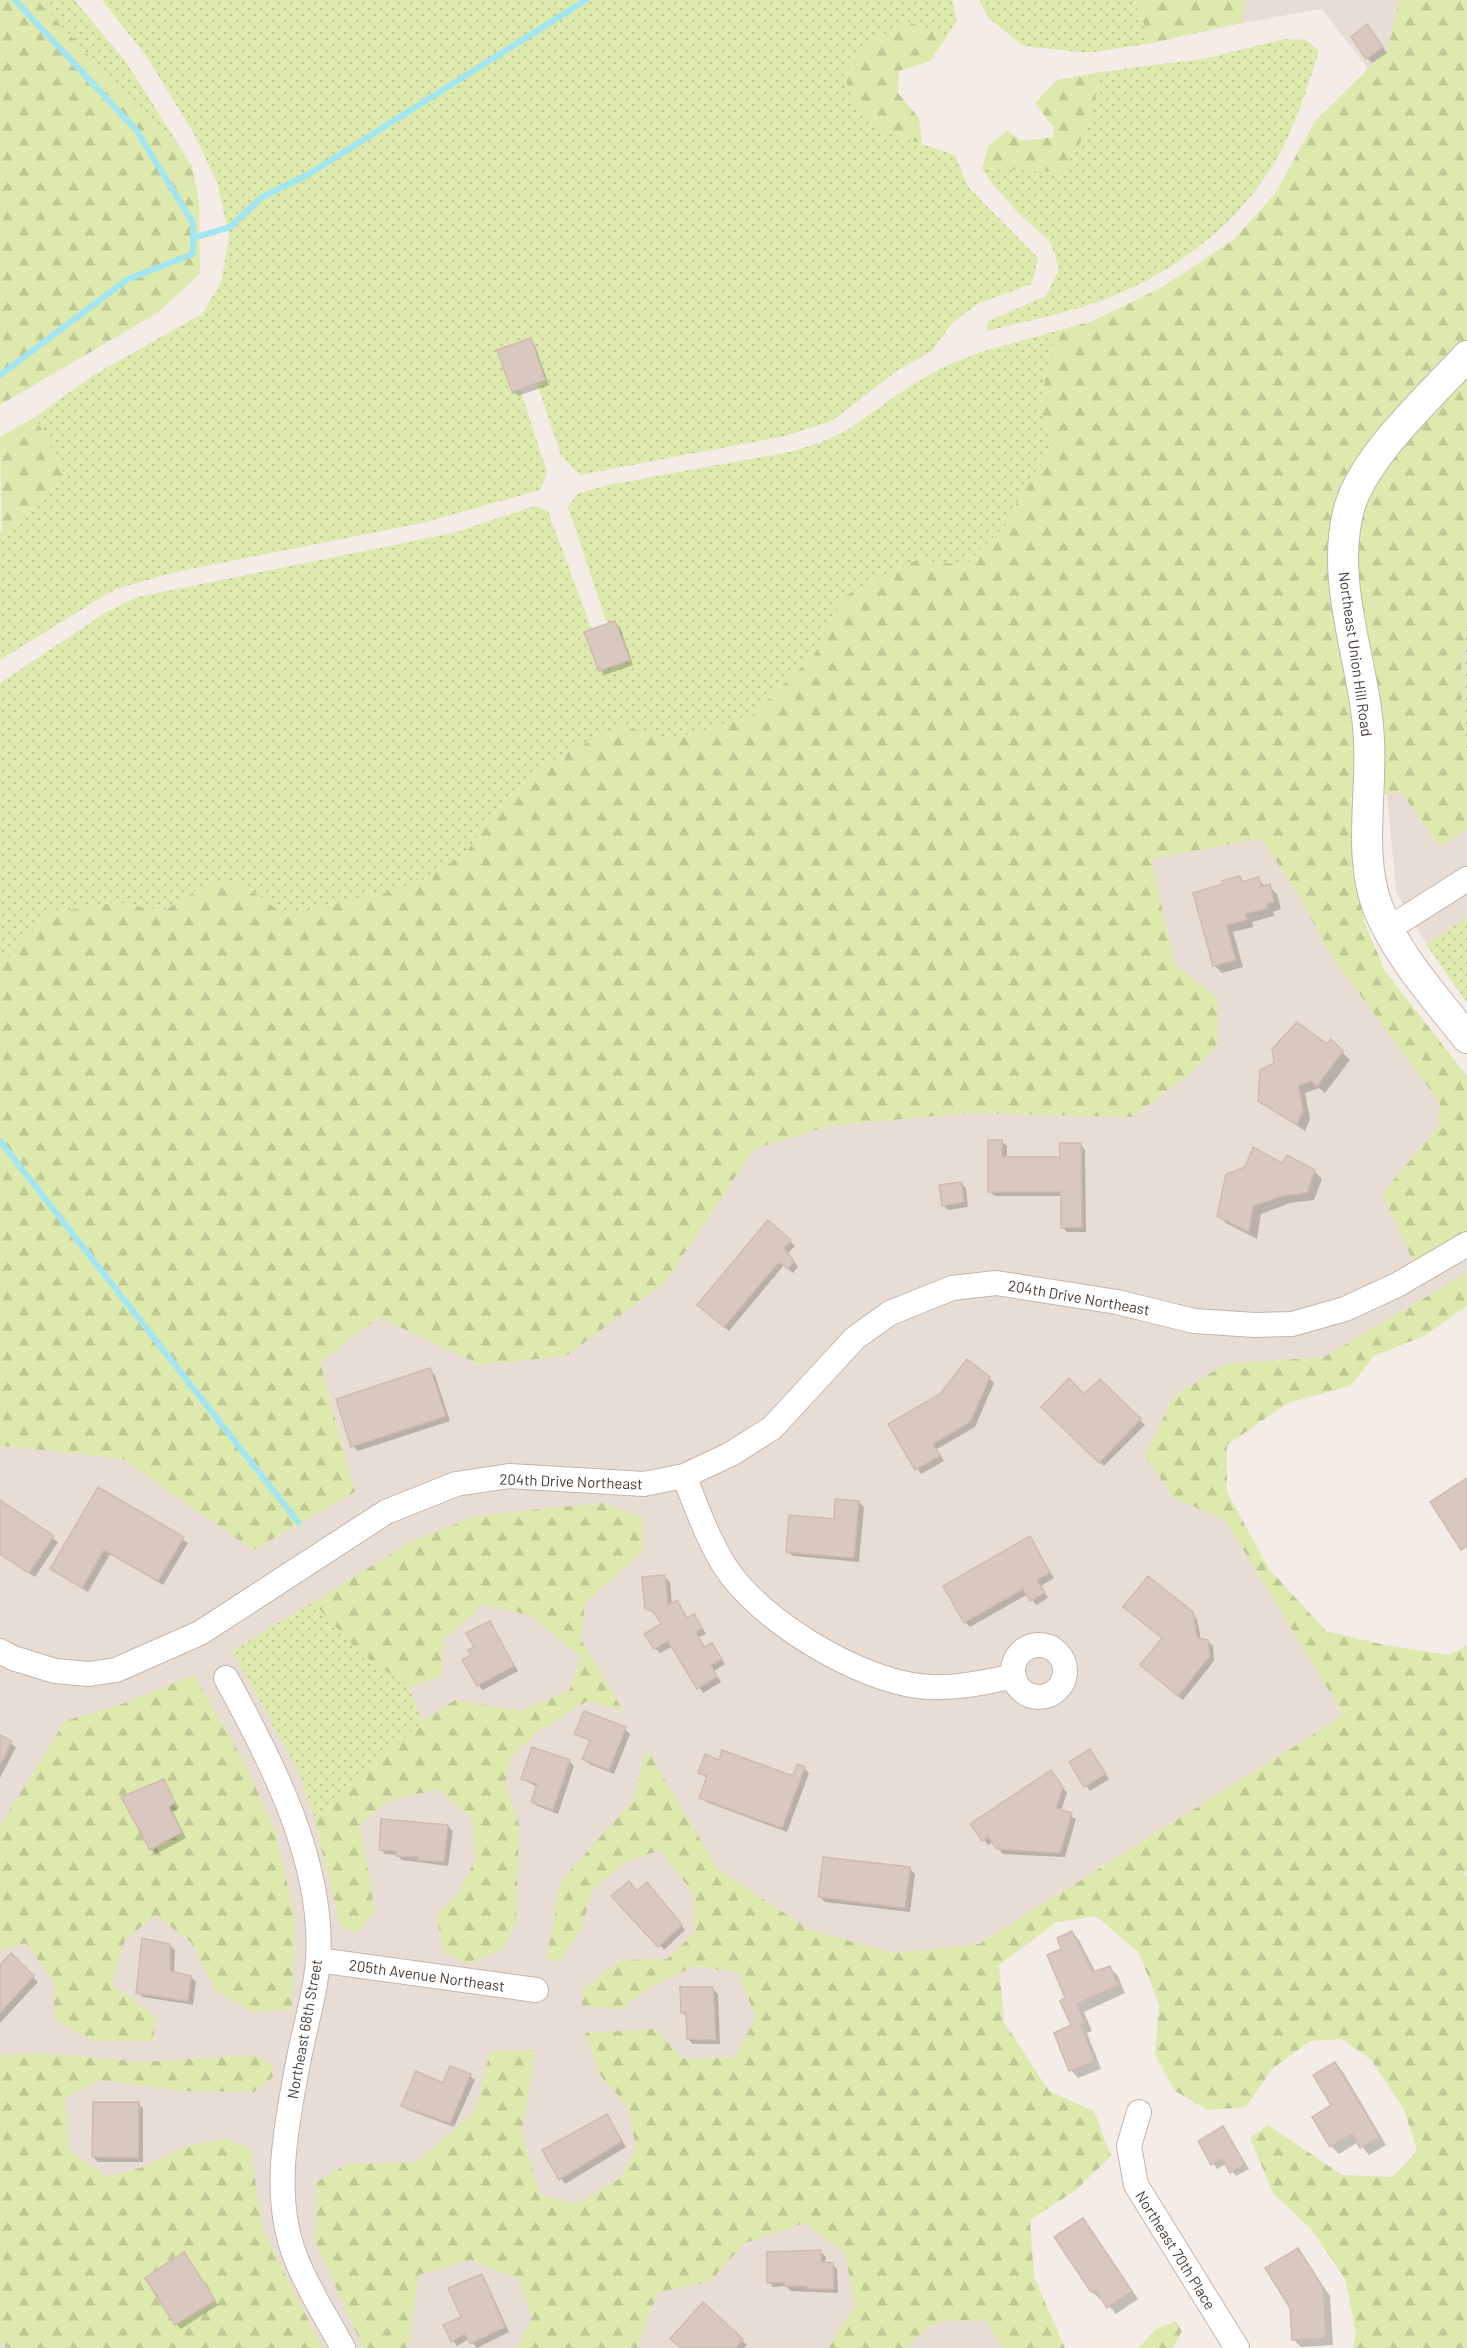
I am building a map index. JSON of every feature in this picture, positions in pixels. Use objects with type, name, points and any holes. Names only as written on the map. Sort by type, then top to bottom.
[{"type":"street","name":"Northeast Union Hill Road","points":[[1467,356],[1381,452],[1360,479],[1347,513],[1342,573],[1365,693],[1369,742],[1368,857],[1377,905],[1388,929],[1413,968],[1467,1038]]},
{"type":"street","points":[[1388,929],[1467,879]]},
{"type":"street","name":"204th Drive Northeast","points":[[0,1651],[13,1658],[55,1671],[89,1674],[116,1670],[200,1633],[386,1512],[456,1484],[508,1476],[644,1484],[684,1476],[731,1454],[772,1428],[855,1338],[881,1319],[890,1313],[952,1288],[996,1283],[1117,1302],[1194,1321],[1255,1325],[1292,1324],[1346,1309],[1387,1290],[1467,1244]]},
{"type":"street","points":[[684,1476],[707,1533],[727,1570],[764,1609],[820,1650],[879,1676],[918,1686],[966,1686],[1014,1676]]},
{"type":"street","name":"Northeast 68th Street","points":[[226,1678],[276,1773],[295,1822],[314,1898],[318,1960],[289,2108],[283,2188],[284,2216],[294,2254],[306,2281],[344,2348]]},
{"type":"street","name":"205th Avenue Northeast","points":[[318,1960],[536,1990]]},
{"type":"street","name":"Northeast 70th Place","points":[[1139,2112],[1129,2146],[1136,2185],[1237,2348]]},
{"type":"shaded area","points":[[1245,0],[1399,0],[1388,49],[1368,69],[1322,9],[1242,23]]},
{"type":"shaded area","points":[[1467,589],[1467,918],[1426,944],[1396,892],[1382,738]]},
{"type":"shaded area","points":[[1261,838],[1303,902],[1327,950],[1440,1103],[1439,1127],[1383,1193],[1414,1261],[1467,1231],[1467,1273],[1178,1443],[1344,1715],[821,2043],[1002,2348],[0,2348],[0,1448],[6,1446],[123,1459],[253,1550],[355,1492],[320,1362],[379,1316],[480,1365],[665,1282],[754,1149],[829,1126],[967,1113],[1132,1117],[1189,1074],[1217,1046],[1217,997],[1175,965],[1151,858]]},
{"type":"green space","points":[[0,0],[37,0],[192,166],[199,201],[200,274],[157,313],[0,405]]},
{"type":"green space","points":[[37,0],[74,0],[124,59],[192,166]]},
{"type":"green space","points":[[102,0],[952,0],[957,20],[947,37],[911,23],[880,36],[844,74],[854,104],[889,133],[955,155],[968,187],[1038,258],[1032,284],[979,303],[952,323],[932,351],[898,370],[832,421],[785,436],[580,475],[561,455],[537,383],[545,380],[531,338],[498,349],[512,392],[520,389],[547,472],[540,490],[422,523],[181,571],[115,589],[0,660],[0,532],[65,475],[35,417],[92,376],[202,314],[221,283],[229,237],[218,185],[193,132],[147,57]]},
{"type":"green space","points":[[979,0],[1134,0],[1152,43],[1088,53],[1023,46],[989,18]]},
{"type":"green space","points":[[1134,0],[1245,0],[1242,23],[1152,43]]},
{"type":"green space","points":[[1399,0],[1467,0],[1467,620],[1461,663],[1462,712],[1467,755],[1467,829],[1440,847],[1401,792],[1351,798],[1364,921],[1385,971],[1467,1076],[1467,1231],[1413,1262],[1383,1193],[1438,1127],[1440,1103],[1327,950],[1303,902],[1261,838],[1151,859],[1175,965],[1217,997],[1217,1046],[1189,1074],[1132,1117],[967,1113],[829,1126],[754,1149],[665,1282],[566,1356],[480,1365],[379,1317],[320,1362],[355,1492],[253,1550],[123,1459],[6,1446],[0,1448],[0,966],[52,913],[116,902],[164,911],[208,883],[245,885],[284,915],[411,887],[465,854],[503,801],[558,757],[621,726],[674,739],[752,715],[814,655],[842,597],[917,560],[965,565],[1007,524],[1024,488],[1052,449],[1040,403],[1056,331],[1093,321],[1164,286],[1232,241],[1275,194],[1315,121],[1388,49]]},
{"type":"green space","points":[[911,23],[947,37],[930,61],[899,71],[898,93],[919,118],[922,144],[889,133],[854,104],[844,74],[880,36]]},
{"type":"green space","points":[[1284,39],[1306,40],[1319,51],[1288,138],[1253,194],[1235,214],[1174,265],[1127,290],[1075,309],[987,331],[988,321],[1046,296],[1059,269],[1050,241],[1019,214],[982,168],[1061,172],[1077,148],[1088,125],[1101,72],[1208,58]]},
{"type":"green space","points":[[1101,72],[1088,125],[1077,148],[1061,172],[982,168],[989,145],[1007,131],[1022,141],[1053,137],[1054,128],[1035,103],[1057,80]]},
{"type":"green space","points":[[1056,331],[1040,403],[1052,449],[1024,488],[1007,524],[965,565],[917,560],[842,597],[814,655],[752,715],[674,739],[621,726],[558,757],[503,801],[465,854],[411,887],[284,915],[245,885],[209,883],[164,911],[116,902],[52,913],[0,966],[0,683],[108,611],[137,597],[453,533],[535,506],[548,511],[592,630],[585,633],[599,671],[629,659],[615,621],[607,624],[568,507],[578,493],[613,484],[789,452],[820,443],[849,429],[907,388],[943,367],[981,352]]},
{"type":"green space","points":[[35,417],[65,475],[2,534],[0,437]]},
{"type":"green space","points":[[1467,620],[1467,755],[1462,688]]},
{"type":"green space","points":[[1467,918],[1467,1003],[1426,944]]},
{"type":"green space","points":[[1467,1273],[1467,1306],[1424,1336],[1374,1356],[1350,1386],[1288,1403],[1227,1445],[1227,1492],[1269,1569],[1326,1631],[1385,1645],[1449,1655],[1467,1645],[1467,1870],[1464,1873],[1467,1877],[1467,2348],[1353,2348],[1356,2332],[1345,2279],[1312,2230],[1273,2193],[1250,2138],[1268,2125],[1342,2175],[1393,2177],[1417,2151],[1404,2109],[1371,2060],[1342,2039],[1310,2041],[1272,2069],[1246,2107],[1208,2110],[1175,2091],[1155,2055],[1159,2005],[1139,1953],[1096,1916],[1055,1923],[999,1965],[1004,2022],[1049,2091],[1094,2111],[1111,2156],[1076,2190],[1030,2220],[1034,2277],[1065,2348],[1002,2348],[986,2321],[952,2320],[933,2325],[925,2330],[908,2348],[828,2348],[855,2306],[845,2253],[805,2223],[745,2243],[709,2282],[658,2292],[637,2348],[517,2348],[532,2318],[519,2279],[470,2260],[418,2275],[410,2340],[406,2348],[363,2348],[316,2243],[317,2182],[348,2164],[416,2162],[475,2112],[490,2052],[535,2050],[522,2133],[539,2194],[577,2204],[621,2178],[636,2147],[627,2106],[601,2076],[585,2033],[655,2029],[684,2059],[735,2057],[756,2017],[737,1972],[694,1966],[649,1988],[621,2009],[582,2006],[583,1989],[621,1960],[667,1959],[694,1933],[693,1893],[660,1850],[623,1863],[592,1891],[581,1930],[561,1960],[546,1962],[561,1881],[634,1799],[646,1748],[718,1869],[810,1930],[894,1953],[979,1944],[1344,1715],[1225,1520],[1174,1498],[1145,1456],[1174,1396],[1225,1364],[1324,1357]]},
{"type":"green space","points":[[601,1503],[642,1517],[642,1552],[585,1603],[581,1640],[625,1714],[613,1707],[587,1701],[539,1731],[510,1758],[505,1785],[519,1824],[516,1921],[503,1949],[469,1964],[445,1954],[436,1916],[457,1895],[476,1858],[472,1818],[438,1789],[388,1801],[360,1825],[375,1911],[357,1933],[340,1926],[314,1817],[422,1722],[455,1700],[521,1711],[569,1691],[581,1657],[529,1615],[483,1605],[444,1639],[441,1677],[409,1687],[360,1653],[313,1602],[407,1544],[474,1516]]},
{"type":"green space","points":[[313,1602],[360,1653],[409,1687],[422,1722],[314,1817],[299,1773],[232,1651]]},
{"type":"green space","points":[[194,1675],[247,1767],[277,1836],[295,1920],[292,2009],[254,2012],[216,1991],[191,1942],[155,1915],[125,1940],[112,1984],[156,2017],[153,2041],[93,2041],[54,2019],[54,1983],[26,1943],[0,1950],[0,1826],[65,1721],[117,1706]]},
{"type":"green space","points":[[42,2053],[142,2062],[252,2055],[270,2061],[273,2077],[254,2092],[183,2091],[99,2080],[65,2098],[69,2150],[107,2177],[143,2167],[188,2146],[226,2139],[250,2148],[263,2229],[322,2348],[5,2348],[0,2341],[0,2055]]},
{"type":"green space","points":[[1176,2321],[1182,2331],[1173,2348],[1138,2348],[1156,2329]]},
{"type":"building","points":[[1367,24],[1383,47],[1366,59],[1351,37]]},
{"type":"building","points":[[531,338],[545,380],[512,392],[497,350]]},
{"type":"building","points":[[615,621],[630,660],[599,671],[584,632]]},
{"type":"building","points":[[1240,876],[1242,882],[1259,877],[1261,887],[1270,884],[1274,902],[1266,904],[1268,908],[1245,914],[1247,920],[1226,925],[1236,960],[1213,966],[1193,893]]},
{"type":"building","points":[[1297,1022],[1327,1044],[1331,1039],[1343,1051],[1317,1086],[1311,1081],[1298,1086],[1303,1110],[1297,1125],[1258,1101],[1260,1070],[1274,1063],[1272,1049]]},
{"type":"building","points":[[988,1140],[1002,1140],[1002,1157],[1060,1157],[1059,1143],[1081,1143],[1082,1227],[1061,1228],[1061,1192],[988,1192]]},
{"type":"building","points":[[1253,1147],[1282,1163],[1287,1155],[1315,1170],[1307,1193],[1282,1196],[1253,1206],[1249,1232],[1217,1216],[1226,1174],[1245,1167]]},
{"type":"building","points":[[961,1182],[964,1202],[942,1206],[939,1185]]},
{"type":"building","points":[[768,1220],[791,1240],[784,1248],[794,1261],[788,1269],[779,1262],[724,1327],[697,1305]]},
{"type":"building","points":[[967,1359],[990,1377],[970,1422],[933,1444],[940,1456],[915,1470],[888,1424],[940,1394]]},
{"type":"building","points":[[430,1368],[446,1416],[351,1447],[336,1399]]},
{"type":"building","points":[[1069,1378],[1084,1394],[1100,1379],[1141,1419],[1099,1463],[1041,1407]]},
{"type":"building","points":[[1467,1478],[1467,1546],[1461,1550],[1430,1502]]},
{"type":"building","points":[[98,1487],[184,1537],[158,1581],[104,1550],[82,1588],[50,1569]]},
{"type":"building","points":[[835,1499],[859,1501],[854,1558],[786,1552],[789,1515],[834,1519]]},
{"type":"building","points":[[0,1500],[54,1536],[29,1573],[0,1554]]},
{"type":"building","points":[[1030,1536],[1050,1573],[1037,1580],[1045,1593],[1030,1601],[1023,1589],[964,1623],[943,1586]]},
{"type":"building","points":[[665,1575],[668,1605],[677,1600],[687,1618],[694,1614],[702,1628],[696,1632],[704,1647],[712,1643],[722,1659],[711,1665],[717,1677],[697,1689],[668,1641],[654,1649],[644,1634],[661,1624],[653,1611],[645,1609],[642,1577]]},
{"type":"building","points":[[1148,1576],[1193,1612],[1197,1638],[1208,1640],[1210,1656],[1178,1696],[1140,1665],[1162,1638],[1123,1607]]},
{"type":"building","points":[[490,1621],[514,1666],[477,1686],[462,1660],[471,1655],[468,1650],[474,1647],[466,1633]]},
{"type":"building","points":[[584,1711],[626,1727],[609,1770],[582,1759],[590,1740],[574,1734]]},
{"type":"building","points":[[0,1735],[12,1741],[0,1765]]},
{"type":"building","points":[[532,1747],[570,1760],[553,1810],[531,1802],[537,1784],[521,1779]]},
{"type":"building","points":[[1090,1749],[1106,1774],[1084,1787],[1069,1762]]},
{"type":"building","points":[[722,1750],[793,1776],[797,1764],[805,1767],[782,1828],[699,1798],[707,1776],[698,1773],[705,1754],[719,1760]]},
{"type":"building","points":[[1051,1770],[1063,1787],[1056,1808],[1072,1813],[1060,1853],[997,1849],[988,1837],[982,1841],[970,1824]]},
{"type":"building","points":[[164,1779],[175,1803],[169,1807],[182,1832],[150,1850],[121,1797]]},
{"type":"building","points":[[381,1819],[448,1825],[444,1862],[396,1856],[396,1851],[379,1850]]},
{"type":"building","points":[[823,1857],[910,1867],[905,1908],[818,1897]]},
{"type":"building","points":[[629,1881],[637,1891],[647,1882],[682,1925],[658,1947],[611,1896]]},
{"type":"building","points":[[1072,1931],[1093,1972],[1110,1966],[1118,1985],[1077,2004],[1085,2023],[1081,2025],[1095,2061],[1069,2071],[1054,2033],[1071,2025],[1060,2001],[1065,1998],[1047,1955],[1061,1949],[1057,1938]]},
{"type":"building","points":[[142,1938],[170,1944],[170,1971],[191,1976],[188,2001],[136,1993]]},
{"type":"building","points":[[11,1953],[34,1976],[0,2013],[0,1965]]},
{"type":"building","points":[[680,1987],[713,1987],[716,2040],[687,2039],[686,2013],[681,2013]]},
{"type":"building","points":[[1335,2062],[1380,2137],[1360,2148],[1352,2134],[1330,2147],[1312,2117],[1331,2105],[1313,2075]]},
{"type":"building","points":[[450,2066],[471,2074],[450,2123],[401,2106],[416,2071],[443,2083]]},
{"type":"building","points":[[93,2102],[139,2102],[138,2158],[92,2157]]},
{"type":"building","points":[[607,2114],[622,2141],[559,2180],[542,2150]]},
{"type":"building","points":[[1223,2126],[1245,2164],[1230,2173],[1222,2159],[1211,2165],[1198,2141]]},
{"type":"building","points":[[1083,2218],[1132,2291],[1107,2308],[1095,2290],[1091,2292],[1054,2237]]},
{"type":"building","points":[[1298,2248],[1323,2287],[1326,2338],[1292,2340],[1290,2308],[1265,2268]]},
{"type":"building","points":[[821,2250],[821,2262],[833,2263],[834,2289],[784,2286],[784,2282],[767,2283],[767,2252]]},
{"type":"building","points":[[184,2252],[215,2300],[175,2325],[145,2278]]},
{"type":"building","points":[[482,2274],[505,2327],[470,2344],[465,2334],[451,2342],[443,2325],[461,2317],[448,2288]]},
{"type":"building","points":[[703,2302],[743,2339],[736,2348],[681,2348],[670,2339]]},
{"type":"waterway","points":[[0,375],[128,279],[193,254],[193,223],[137,131],[15,0]]},
{"type":"waterway","points":[[193,238],[230,227],[262,197],[309,174],[586,0]]},
{"type":"waterway","points":[[0,1141],[298,1522]]}]
